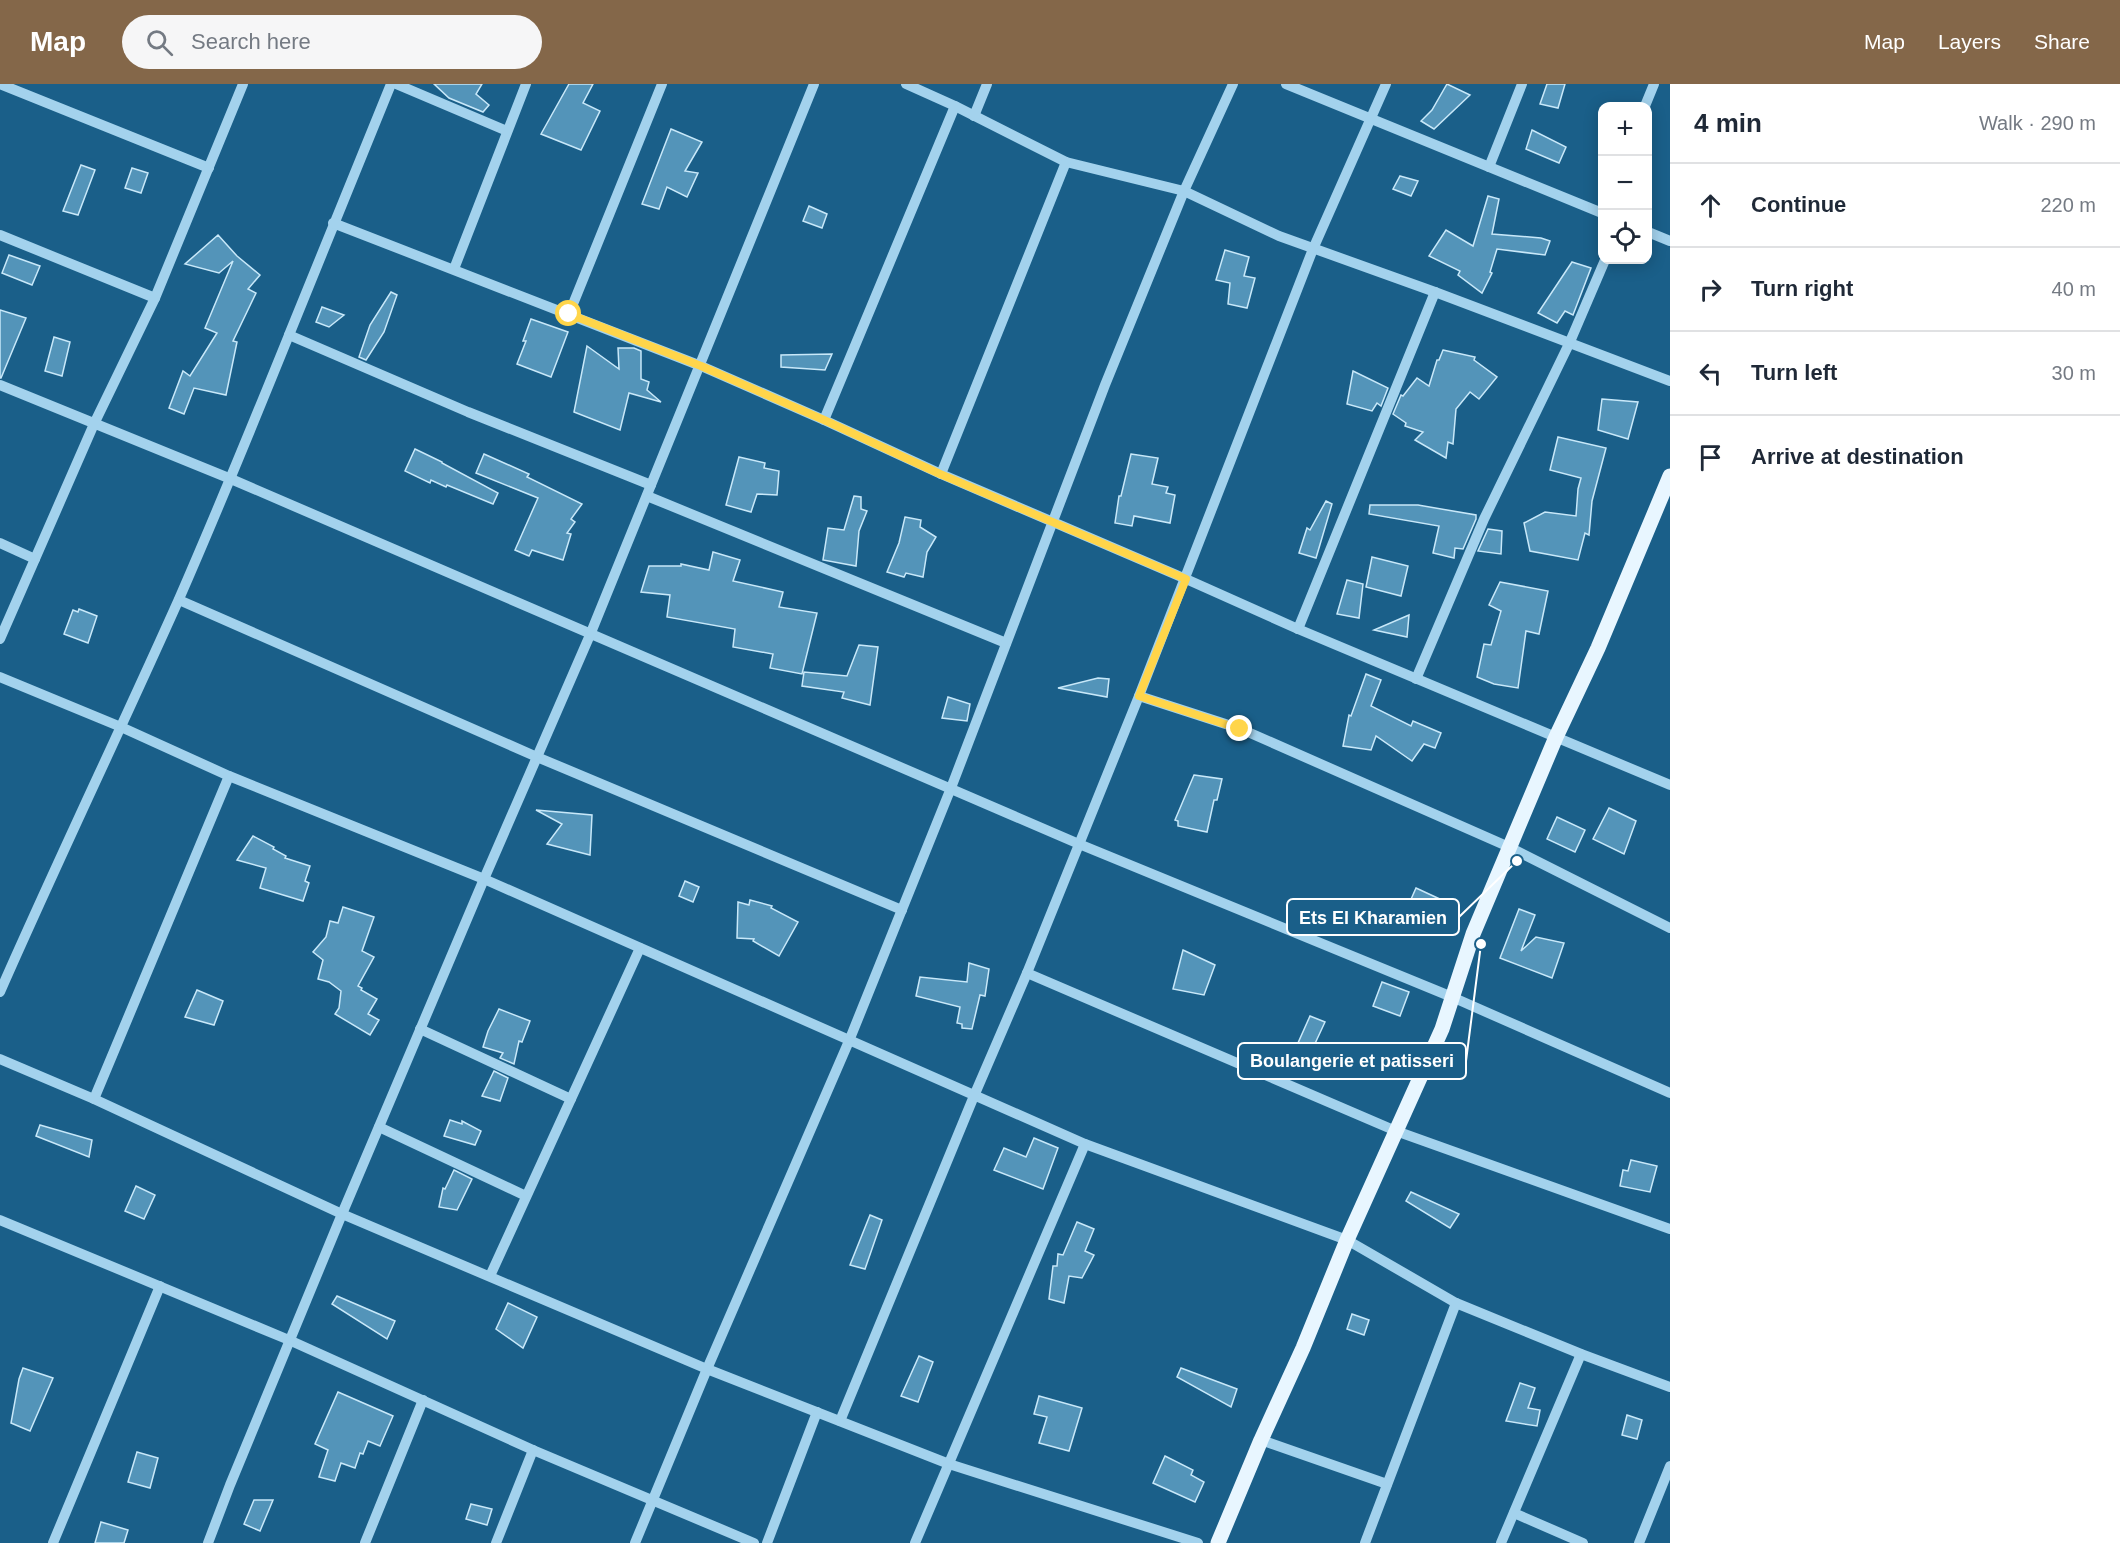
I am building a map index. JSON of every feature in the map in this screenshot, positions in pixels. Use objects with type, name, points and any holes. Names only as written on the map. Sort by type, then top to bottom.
[{"type":"main road","points":[[1218,1543],[1303,1348],[1347,1240],[1442,1029],[1473,934],[1556,737],[1598,648],[1670,476]]},
{"type":"street","points":[[0,84],[209,168]]},
{"type":"street","points":[[0,639],[94,424],[155,298],[243,84]]},
{"type":"street","points":[[0,992],[231,479],[391,84]]},
{"type":"street","points":[[396,84],[507,131]]},
{"type":"street","points":[[454,269],[526,84]]},
{"type":"street","points":[[569,314],[662,84]]},
{"type":"street","points":[[208,1543],[342,1214],[590,635],[814,84]]},
{"type":"street","points":[[906,84],[1066,162],[1184,191],[1252,224],[1313,249],[1435,292],[1670,381]]},
{"type":"street","points":[[974,116],[987,84]]},
{"type":"street","points":[[635,1543],[707,1369],[849,1041],[951,788],[1105,385],[1184,191],[1233,84]]},
{"type":"street","points":[[1286,84],[1598,211]]},
{"type":"street","points":[[840,1421],[1027,973],[1139,696],[1313,249],[1386,84]]},
{"type":"street","points":[[1489,167],[1522,84]]},
{"type":"street","points":[[1647,102],[1654,84]]},
{"type":"street","points":[[824,420],[955,106]]},
{"type":"street","points":[[940,474],[1066,162]]},
{"type":"street","points":[[333,223],[701,366],[940,474],[1298,629],[1670,785]]},
{"type":"street","points":[[1652,234],[1670,241]]},
{"type":"street","points":[[0,235],[155,298]]},
{"type":"street","points":[[1416,679],[1484,519],[1569,344],[1603,264]]},
{"type":"street","points":[[1298,629],[1435,292]]},
{"type":"street","points":[[289,335],[468,412],[651,485]]},
{"type":"street","points":[[0,385],[231,479],[1079,844],[1452,997],[1670,1093]]},
{"type":"street","points":[[647,496],[1006,643]]},
{"type":"street","points":[[0,543],[35,559]]},
{"type":"street","points":[[178,600],[537,757],[902,910]]},
{"type":"street","points":[[0,677],[121,727],[229,776],[484,879],[1085,1144],[1347,1240],[1456,1303],[1581,1354],[1670,1387]]},
{"type":"street","points":[[1139,696],[1240,729],[1509,848],[1670,928]]},
{"type":"street","points":[[94,1099],[229,776]]},
{"type":"street","points":[[490,1276],[640,948]]},
{"type":"street","points":[[1027,973],[1396,1131],[1670,1229]]},
{"type":"street","points":[[420,1029],[571,1099]]},
{"type":"street","points":[[0,1059],[94,1099],[342,1214],[707,1369],[949,1464],[1198,1543]]},
{"type":"street","points":[[379,1127],[526,1196]]},
{"type":"street","points":[[915,1543],[1085,1144]]},
{"type":"street","points":[[0,1220],[289,1340],[652,1502],[754,1543]]},
{"type":"street","points":[[52,1543],[160,1286]]},
{"type":"street","points":[[1365,1543],[1456,1303]]},
{"type":"street","points":[[1501,1543],[1581,1354]]},
{"type":"street","points":[[365,1543],[423,1400]]},
{"type":"street","points":[[767,1543],[817,1412]]},
{"type":"street","points":[[1261,1440],[1387,1484]]},
{"type":"street","points":[[496,1543],[533,1450]]},
{"type":"street","points":[[1639,1543],[1670,1466]]},
{"type":"street","points":[[1514,1513],[1583,1543]]},
{"type":"building","points":[[434,84],[482,84],[476,94],[489,105],[483,112],[449,98]]},
{"type":"building","points":[[569,84],[593,84],[583,103],[600,111],[581,150],[541,134]]},
{"type":"building","points":[[1447,84],[1470,95],[1434,129],[1421,121],[1432,110]]},
{"type":"building","points":[[1547,84],[1565,84],[1558,108],[1540,104]]},
{"type":"building","points":[[671,129],[702,142],[685,171],[698,173],[687,197],[667,187],[659,209],[642,204]]},
{"type":"building","points":[[1532,130],[1566,147],[1559,163],[1526,149]]},
{"type":"building","points":[[81,165],[95,170],[78,215],[63,211]]},
{"type":"building","points":[[132,168],[148,173],[141,193],[125,188]]},
{"type":"building","points":[[1400,176],[1418,181],[1411,196],[1393,189]]},
{"type":"building","points":[[1488,196],[1499,199],[1492,234],[1541,238],[1550,241],[1545,255],[1497,249],[1490,272],[1492,273],[1482,293],[1458,275],[1460,271],[1429,256],[1446,230],[1473,246]]},
{"type":"building","points":[[809,206],[827,214],[822,228],[803,221]]},
{"type":"building","points":[[218,235],[237,256],[260,275],[248,289],[256,293],[233,341],[237,342],[226,395],[194,388],[184,414],[169,408],[183,371],[190,376],[217,333],[205,328],[233,261],[219,273],[185,264]]},
{"type":"building","points":[[1225,250],[1249,257],[1244,276],[1255,278],[1247,308],[1228,304],[1230,283],[1216,280]]},
{"type":"building","points":[[9,255],[40,266],[32,285],[2,273]]},
{"type":"building","points":[[1572,262],[1591,268],[1573,315],[1565,311],[1557,323],[1538,313]]},
{"type":"building","points":[[391,292],[397,295],[384,332],[366,360],[359,357],[370,325]]},
{"type":"building","points":[[322,307],[344,315],[329,327],[316,322]]},
{"type":"building","points":[[0,310],[26,318],[1,378],[0,378]]},
{"type":"building","points":[[531,319],[568,332],[551,377],[517,364]]},
{"type":"building","points":[[54,337],[70,342],[62,376],[45,371]]},
{"type":"building","points":[[587,346],[619,369],[618,348],[634,348],[641,351],[641,379],[649,382],[647,390],[661,402],[629,393],[620,430],[574,412]]},
{"type":"building","points":[[1443,350],[1475,357],[1474,360],[1497,377],[1479,399],[1470,392],[1456,409],[1453,444],[1448,442],[1446,458],[1415,440],[1423,432],[1405,426],[1406,423],[1393,414],[1401,395],[1403,396],[1417,378],[1429,386],[1437,360]]},
{"type":"building","points":[[832,354],[825,370],[781,367],[781,355]]},
{"type":"building","points":[[1353,371],[1388,388],[1381,406],[1377,403],[1372,411],[1347,404]]},
{"type":"building","points":[[1602,399],[1638,402],[1628,439],[1598,430]]},
{"type":"building","points":[[1558,437],[1606,448],[1592,501],[1589,535],[1585,533],[1578,560],[1530,551],[1524,523],[1545,512],[1576,516],[1581,478],[1550,470]]},
{"type":"building","points":[[415,449],[498,493],[493,504],[447,485],[446,487],[431,480],[430,483],[405,471]]},
{"type":"building","points":[[484,454],[529,474],[527,477],[582,504],[571,519],[575,522],[567,533],[571,534],[563,560],[532,550],[529,556],[515,550],[538,498],[476,473]]},
{"type":"building","points":[[1131,454],[1158,458],[1152,484],[1168,487],[1166,493],[1175,495],[1170,523],[1134,516],[1132,526],[1115,523],[1119,496],[1121,496]]},
{"type":"building","points":[[739,457],[765,463],[764,468],[779,471],[777,495],[757,494],[751,512],[726,505]]},
{"type":"building","points":[[854,496],[861,497],[861,509],[867,511],[859,531],[856,566],[823,560],[828,528],[844,530]]},
{"type":"building","points":[[1326,501],[1332,504],[1316,558],[1299,553],[1307,528],[1310,530]]},
{"type":"building","points":[[1370,505],[1418,505],[1476,515],[1476,519],[1463,549],[1455,548],[1454,558],[1433,553],[1439,526],[1369,514]]},
{"type":"building","points":[[905,517],[921,520],[920,527],[936,537],[927,552],[923,577],[906,573],[904,577],[887,572],[899,543]]},
{"type":"building","points":[[1488,529],[1502,531],[1501,554],[1478,551]]},
{"type":"building","points":[[713,552],[740,560],[733,581],[783,592],[779,607],[817,613],[802,674],[770,668],[773,654],[733,647],[735,629],[667,617],[670,595],[641,592],[649,566],[681,566],[681,564],[709,570]]},
{"type":"building","points":[[1372,557],[1408,566],[1401,596],[1366,587]]},
{"type":"building","points":[[1347,580],[1363,584],[1359,618],[1337,614]]},
{"type":"building","points":[[1500,582],[1548,591],[1539,634],[1526,631],[1518,688],[1494,684],[1477,677],[1484,644],[1491,645],[1501,611],[1489,605]]},
{"type":"building","points":[[79,609],[97,616],[88,643],[64,634],[73,610],[78,612]]},
{"type":"building","points":[[1409,615],[1407,637],[1374,630]]},
{"type":"building","points":[[859,645],[878,647],[870,705],[842,698],[844,692],[802,686],[804,672],[847,676]]},
{"type":"building","points":[[1366,674],[1381,680],[1371,706],[1411,726],[1413,721],[1441,733],[1435,748],[1424,744],[1412,761],[1376,736],[1371,750],[1343,746],[1349,715],[1351,716]]},
{"type":"building","points":[[1098,678],[1109,679],[1107,697],[1058,688]]},
{"type":"building","points":[[948,697],[970,704],[967,721],[942,718]]},
{"type":"building","points":[[1194,775],[1222,779],[1217,800],[1214,800],[1207,832],[1178,826],[1178,821],[1175,820]]},
{"type":"building","points":[[1609,808],[1636,821],[1624,854],[1593,839]]},
{"type":"building","points":[[536,810],[592,815],[590,855],[547,844],[562,824]]},
{"type":"building","points":[[1557,817],[1585,830],[1575,852],[1547,839]]},
{"type":"building","points":[[253,836],[274,847],[273,849],[286,856],[285,858],[310,866],[305,881],[309,883],[303,901],[260,888],[266,868],[237,860]]},
{"type":"building","points":[[685,881],[699,887],[693,902],[679,896]]},
{"type":"building","points":[[1416,888],[1444,901],[1433,927],[1404,915]]},
{"type":"building","points":[[750,900],[772,906],[771,908],[798,922],[779,956],[753,941],[754,939],[737,938],[738,902],[749,905]]},
{"type":"building","points":[[343,907],[374,917],[362,951],[374,957],[358,986],[377,999],[368,1014],[379,1020],[370,1035],[335,1014],[339,1008],[341,991],[329,982],[318,979],[323,960],[313,952],[326,937],[330,921],[338,923]]},
{"type":"building","points":[[1519,909],[1535,915],[1521,951],[1536,937],[1564,943],[1552,978],[1500,958]]},
{"type":"building","points":[[1183,950],[1215,965],[1204,995],[1173,989]]},
{"type":"building","points":[[969,963],[989,969],[985,996],[980,995],[972,1029],[962,1028],[962,1024],[957,1023],[960,1007],[916,996],[920,977],[967,982]]},
{"type":"building","points":[[1382,982],[1409,992],[1400,1016],[1373,1006]]},
{"type":"building","points":[[197,990],[223,1001],[214,1025],[185,1017]]},
{"type":"building","points":[[499,1009],[530,1021],[522,1042],[519,1041],[514,1064],[500,1058],[503,1053],[483,1047]]},
{"type":"building","points":[[1310,1016],[1325,1022],[1312,1050],[1298,1043]]},
{"type":"building","points":[[494,1071],[508,1078],[500,1101],[482,1096]]},
{"type":"building","points":[[450,1120],[462,1124],[462,1121],[481,1131],[475,1145],[444,1136]]},
{"type":"building","points":[[40,1125],[92,1140],[89,1157],[36,1136]]},
{"type":"building","points":[[1034,1138],[1058,1148],[1043,1189],[994,1170],[1004,1148],[1026,1157]]},
{"type":"building","points":[[1631,1160],[1657,1166],[1650,1192],[1620,1186],[1623,1170],[1628,1171]]},
{"type":"building","points":[[454,1170],[472,1179],[457,1210],[439,1207],[443,1188],[445,1189]]},
{"type":"building","points":[[136,1186],[155,1195],[144,1219],[125,1211]]},
{"type":"building","points":[[1411,1192],[1459,1214],[1450,1228],[1406,1201]]},
{"type":"building","points":[[870,1215],[882,1220],[865,1269],[850,1265]]},
{"type":"building","points":[[1077,1222],[1094,1229],[1085,1251],[1094,1255],[1082,1278],[1069,1276],[1064,1303],[1049,1299],[1053,1266],[1057,1266],[1058,1254],[1063,1255]]},
{"type":"building","points":[[337,1296],[395,1321],[387,1339],[332,1304]]},
{"type":"building","points":[[508,1303],[537,1317],[523,1348],[496,1329]]},
{"type":"building","points":[[1352,1314],[1369,1320],[1364,1335],[1347,1329]]},
{"type":"building","points":[[919,1356],[933,1362],[918,1402],[901,1396]]},
{"type":"building","points":[[23,1368],[53,1378],[30,1431],[11,1423]]},
{"type":"building","points":[[1181,1368],[1237,1389],[1231,1407],[1177,1377]]},
{"type":"building","points":[[1520,1383],[1535,1388],[1528,1408],[1540,1410],[1537,1426],[1506,1421]]},
{"type":"building","points":[[338,1392],[393,1416],[380,1446],[368,1441],[363,1454],[360,1453],[355,1468],[341,1463],[335,1481],[319,1477],[328,1450],[315,1444]]},
{"type":"building","points":[[1039,1396],[1082,1408],[1069,1451],[1039,1443],[1047,1417],[1034,1414]]},
{"type":"building","points":[[1627,1415],[1642,1420],[1637,1439],[1622,1435]]},
{"type":"building","points":[[137,1452],[158,1458],[150,1488],[128,1482]]},
{"type":"building","points":[[1165,1456],[1193,1470],[1191,1475],[1204,1482],[1195,1502],[1153,1483]]},
{"type":"building","points":[[254,1500],[273,1500],[260,1531],[244,1524]]},
{"type":"building","points":[[471,1504],[492,1509],[487,1525],[466,1519]]},
{"type":"building","points":[[101,1522],[128,1530],[124,1543],[95,1543]]},
{"type":"place","name":"Ets El Kharamien","points":[[1517,861]]},
{"type":"place","name":"Boulangerie et patisseri","points":[[1481,944]]},
{"type":"route","points":[[569,314],[701,366],[940,474],[1186,579],[1139,696],[1240,729]]}]
